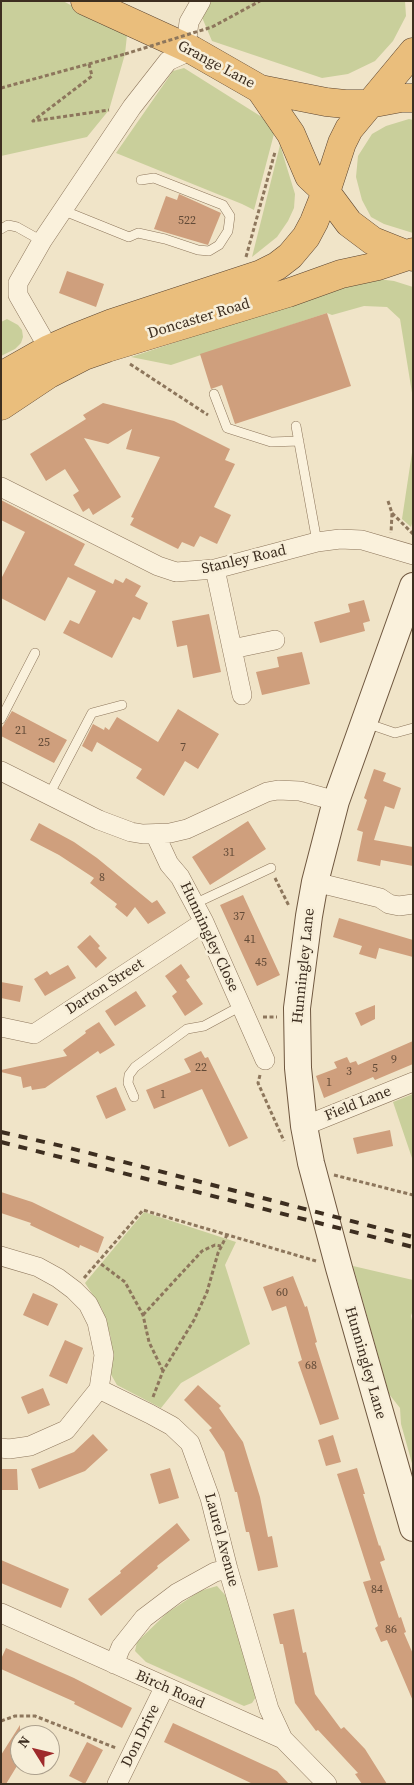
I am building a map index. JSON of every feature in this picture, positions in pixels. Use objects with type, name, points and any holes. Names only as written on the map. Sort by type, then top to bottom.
[{"type":"highway","name":"Grange Lane","points":[[85,1],[192,50],[260,89],[291,134],[309,176],[326,192],[349,223],[373,241],[411,255]]},
{"type":"highway","points":[[369,104],[393,78],[413,52]]},
{"type":"highway","points":[[260,89],[326,102],[369,104],[401,98],[413,98]]},
{"type":"highway","name":"Doncaster Road","points":[[1,376],[49,349],[112,323],[239,282],[277,266],[290,256],[306,238],[326,192],[342,142],[349,129],[369,104]]},
{"type":"highway","name":"Doncaster Road","points":[[1,406],[49,374],[84,356],[288,293],[341,274],[378,266],[411,255]]},
{"type":"main road","name":"Hunningley Lane","points":[[413,586],[336,801],[315,882],[301,972],[298,1019],[298,1068],[304,1126],[314,1175],[413,1528]]},
{"type":"street","points":[[49,349],[22,303],[9,294],[18,283],[61,210],[132,107],[168,61],[192,50],[187,38],[189,22],[201,1]]},
{"type":"street","name":"Stanley Road","points":[[1,487],[158,566],[176,572],[215,569],[317,542],[340,540],[362,540],[413,555]]},
{"type":"street","points":[[215,569],[242,695]]},
{"type":"street","points":[[232,649],[275,640]]},
{"type":"street","points":[[1,771],[99,820],[131,832],[155,834],[187,828],[267,792],[278,790],[300,791],[336,801]]},
{"type":"street","name":"Hunningley Close","points":[[155,834],[204,922],[265,1060]]},
{"type":"street","points":[[315,882],[380,898],[389,904],[399,906],[413,904]]},
{"type":"street","name":"Darton Street","points":[[1,1027],[34,1034],[204,922]]},
{"type":"street","name":"Field Lane","points":[[304,1126],[413,1082]]},
{"type":"street","points":[[1,1256],[38,1267],[74,1290],[88,1304],[97,1322],[104,1355],[99,1389],[66,1430],[30,1446],[9,1449],[1,1448]]},
{"type":"street","name":"Laurel Avenue","points":[[99,1389],[172,1426],[190,1443],[210,1498],[228,1570],[269,1709],[282,1739]]},
{"type":"street","points":[[114,1664],[121,1647],[144,1618],[177,1593],[215,1572],[228,1570]]},
{"type":"street","name":"Birch Road","points":[[1,1613],[164,1688],[282,1739],[327,1784]]},
{"type":"street","name":"Don Drive","points":[[117,1784],[164,1688]]},
{"type":"lane","points":[[61,210],[129,238],[138,233],[198,250],[209,251],[219,245],[228,230],[230,216],[223,205],[154,178],[141,180]]},
{"type":"lane","points":[[1,230],[8,225],[17,227],[42,240]]},
{"type":"lane","points":[[214,394],[227,428],[271,442],[299,441]]},
{"type":"lane","points":[[296,426],[317,542]]},
{"type":"lane","points":[[1,719],[35,653]]},
{"type":"lane","points":[[49,795],[92,714],[122,705]]},
{"type":"lane","points":[[363,722],[395,733],[413,728]]},
{"type":"lane","points":[[194,904],[271,868]]},
{"type":"lane","points":[[134,1097],[128,1083],[135,1067],[187,1029],[204,1026],[243,1011]]},
{"type":"path","points":[[1,88],[125,54],[212,27],[260,1]]},
{"type":"path","points":[[88,64],[92,76],[34,121],[132,107]]},
{"type":"path","points":[[239,282],[276,148]]},
{"type":"path","points":[[106,348],[227,428]]},
{"type":"path","points":[[388,501],[392,513],[390,548]]},
{"type":"path","points":[[392,513],[413,534]]},
{"type":"path","points":[[271,868],[292,914]]},
{"type":"path","points":[[243,1011],[298,1019]]},
{"type":"path","points":[[314,1175],[330,1174],[413,1195]]},
{"type":"path","points":[[74,1290],[143,1210],[339,1268]]},
{"type":"path","points":[[156,1386],[198,1313],[207,1292],[221,1246],[227,1235]]},
{"type":"path","points":[[143,1315],[202,1251],[215,1246],[221,1246]]},
{"type":"path","points":[[101,1264],[126,1282],[143,1315],[149,1342],[163,1371]]},
{"type":"path","points":[[1,1721],[15,1716],[35,1716],[132,1755]]},
{"type":"green space","points":[[1,1],[63,1],[127,35],[125,54],[109,110],[87,137],[1,156]]},
{"type":"green space","points":[[211,1],[405,1],[406,16],[393,41],[375,61],[348,74],[322,78],[212,41],[201,15]]},
{"type":"green space","points":[[184,68],[265,119],[274,134],[254,210],[116,153],[173,71]]},
{"type":"green space","points":[[409,119],[413,120],[413,233],[384,224],[371,217],[362,200],[356,177],[358,156],[372,134],[386,126]]},
{"type":"green space","points":[[280,145],[295,194],[294,208],[277,237],[252,257]]},
{"type":"green space","points":[[378,279],[394,281],[413,287],[413,399],[400,319],[387,307],[364,306],[332,315],[327,313],[171,365],[131,357],[358,282]]},
{"type":"green space","points":[[7,319],[18,325],[22,330],[23,337],[21,343],[15,349],[1,356],[1,322]]},
{"type":"green space","points":[[413,446],[413,520],[411,527],[402,519]]},
{"type":"green space","points":[[413,1094],[413,1161],[393,1102]]},
{"type":"green space","points":[[144,1212],[236,1242],[225,1265],[250,1344],[181,1383],[161,1408],[117,1385],[109,1371],[111,1338],[102,1309],[85,1283]]},
{"type":"green space","points":[[353,1266],[413,1280],[413,1310],[411,1316],[413,1325],[413,1467],[401,1424],[400,1408],[389,1394]]},
{"type":"green space","points":[[217,1586],[227,1597],[256,1697],[252,1703],[244,1706],[146,1662],[135,1651],[137,1642],[167,1613],[200,1591]]},
{"type":"building","points":[[179,194],[221,213],[208,245],[154,229],[166,196],[177,200]]},
{"type":"building","points":[[67,271],[104,284],[96,307],[59,293]]},
{"type":"building","points":[[327,313],[351,386],[235,424],[222,385],[211,389],[200,354]]},
{"type":"building","points":[[103,403],[174,421],[230,449],[225,460],[235,464],[214,507],[231,515],[217,544],[200,536],[194,547],[182,542],[178,549],[130,525],[134,518],[131,517],[160,457],[126,449],[132,429],[108,444],[84,438],[121,497],[93,515],[89,508],[83,512],[73,495],[79,491],[65,469],[46,481],[30,454],[86,419],[83,415]]},
{"type":"building","points":[[1,500],[85,544],[74,565],[113,584],[115,579],[123,583],[126,578],[141,586],[135,596],[148,603],[140,620],[133,617],[112,658],[63,633],[70,620],[79,624],[96,591],[68,577],[45,621],[1,598],[1,579],[25,532],[1,520]]},
{"type":"building","points":[[364,600],[370,621],[363,623],[365,631],[320,643],[314,622],[350,612],[348,604]]},
{"type":"building","points":[[209,614],[221,672],[193,678],[187,645],[177,647],[172,621]]},
{"type":"building","points":[[302,652],[310,684],[262,695],[256,672],[279,667],[277,657]]},
{"type":"building","points":[[178,709],[219,734],[198,769],[185,761],[164,796],[136,778],[142,769],[97,742],[92,752],[82,746],[93,724],[104,730],[105,727],[109,730],[117,717],[158,742]]},
{"type":"building","points":[[12,711],[67,740],[54,763],[1,736],[1,729]]},
{"type":"building","points":[[374,769],[386,773],[383,781],[401,788],[394,809],[385,806],[374,840],[413,847],[413,866],[381,860],[380,866],[357,861],[363,832],[357,830],[367,800],[364,798]]},
{"type":"building","points":[[248,821],[266,849],[210,885],[192,857]]},
{"type":"building","points":[[39,823],[74,842],[97,858],[152,903],[157,900],[166,913],[148,924],[135,907],[127,917],[115,907],[117,904],[90,883],[94,878],[59,855],[30,840]]},
{"type":"building","points":[[243,895],[280,975],[257,986],[220,905]]},
{"type":"building","points":[[339,918],[413,940],[413,957],[379,948],[376,959],[359,954],[362,946],[333,937]]},
{"type":"building","points":[[90,935],[100,946],[98,948],[107,958],[96,968],[77,947]]},
{"type":"building","points":[[181,964],[190,977],[186,980],[203,1004],[185,1016],[172,996],[177,992],[165,976]]},
{"type":"building","points":[[68,965],[76,978],[45,996],[34,979],[47,971],[50,975]]},
{"type":"building","points":[[1,982],[23,986],[20,1002],[1,998]]},
{"type":"building","points":[[136,991],[146,1006],[115,1026],[105,1011]]},
{"type":"building","points":[[375,1005],[375,1019],[361,1026],[355,1013]]},
{"type":"building","points":[[99,1022],[115,1045],[100,1054],[98,1051],[45,1088],[32,1090],[31,1086],[23,1088],[21,1077],[1,1072],[1,1070],[67,1056],[63,1050]]},
{"type":"building","points":[[413,1041],[413,1064],[375,1080],[373,1077],[324,1098],[316,1076],[337,1068],[334,1062],[347,1057],[350,1063],[356,1061],[358,1065]]},
{"type":"building","points":[[201,1051],[205,1058],[208,1057],[248,1138],[229,1147],[202,1089],[154,1109],[146,1090],[191,1072],[184,1059]]},
{"type":"building","points":[[116,1087],[126,1110],[106,1119],[96,1096]]},
{"type":"building","points":[[390,1130],[393,1146],[357,1154],[353,1138]]},
{"type":"building","points":[[1,1192],[32,1202],[104,1237],[98,1253],[80,1245],[79,1248],[30,1225],[31,1223],[1,1213]]},
{"type":"building","points":[[293,1276],[305,1307],[307,1306],[317,1342],[315,1343],[339,1419],[320,1425],[298,1362],[302,1360],[286,1306],[272,1311],[263,1287]]},
{"type":"building","points":[[33,1293],[58,1304],[48,1326],[23,1315]]},
{"type":"building","points":[[65,1340],[83,1348],[67,1384],[49,1376]]},
{"type":"building","points":[[198,1385],[221,1406],[219,1408],[243,1442],[260,1497],[268,1537],[272,1536],[278,1567],[258,1571],[249,1532],[246,1532],[237,1492],[235,1492],[224,1452],[209,1430],[212,1428],[184,1400]]},
{"type":"building","points":[[43,1388],[50,1405],[28,1414],[21,1397]]},
{"type":"building","points":[[93,1434],[108,1450],[85,1471],[39,1489],[31,1469],[74,1452]]},
{"type":"building","points":[[333,1435],[341,1462],[326,1466],[318,1440]]},
{"type":"building","points":[[170,1468],[179,1498],[159,1504],[150,1474]]},
{"type":"building","points":[[357,1468],[365,1494],[363,1494],[385,1560],[380,1562],[413,1654],[413,1701],[387,1640],[381,1642],[375,1628],[378,1626],[363,1582],[371,1580],[337,1474]]},
{"type":"building","points":[[1,1469],[17,1469],[18,1490],[1,1490]]},
{"type":"building","points":[[177,1523],[190,1540],[157,1566],[158,1568],[101,1616],[88,1599],[121,1573],[120,1571]]},
{"type":"building","points":[[1,1560],[69,1589],[61,1608],[1,1583]]},
{"type":"building","points":[[294,1609],[303,1653],[306,1652],[315,1694],[341,1729],[344,1727],[365,1749],[387,1784],[362,1784],[355,1774],[358,1773],[318,1730],[316,1731],[295,1703],[283,1644],[280,1644],[273,1614]]},
{"type":"building","points":[[6,1648],[74,1678],[132,1708],[122,1728],[74,1704],[75,1702],[1,1669],[1,1659]]},
{"type":"building","points":[[173,1723],[277,1771],[289,1784],[253,1784],[164,1742]]},
{"type":"building","points":[[10,1741],[11,1775],[6,1784],[1,1784],[1,1755]]},
{"type":"building","points":[[87,1742],[103,1750],[85,1784],[69,1776]]},
{"type":"railway","points":[[1,1132],[66,1147],[413,1237]]},
{"type":"railway","points":[[1,1142],[413,1247]]}]
